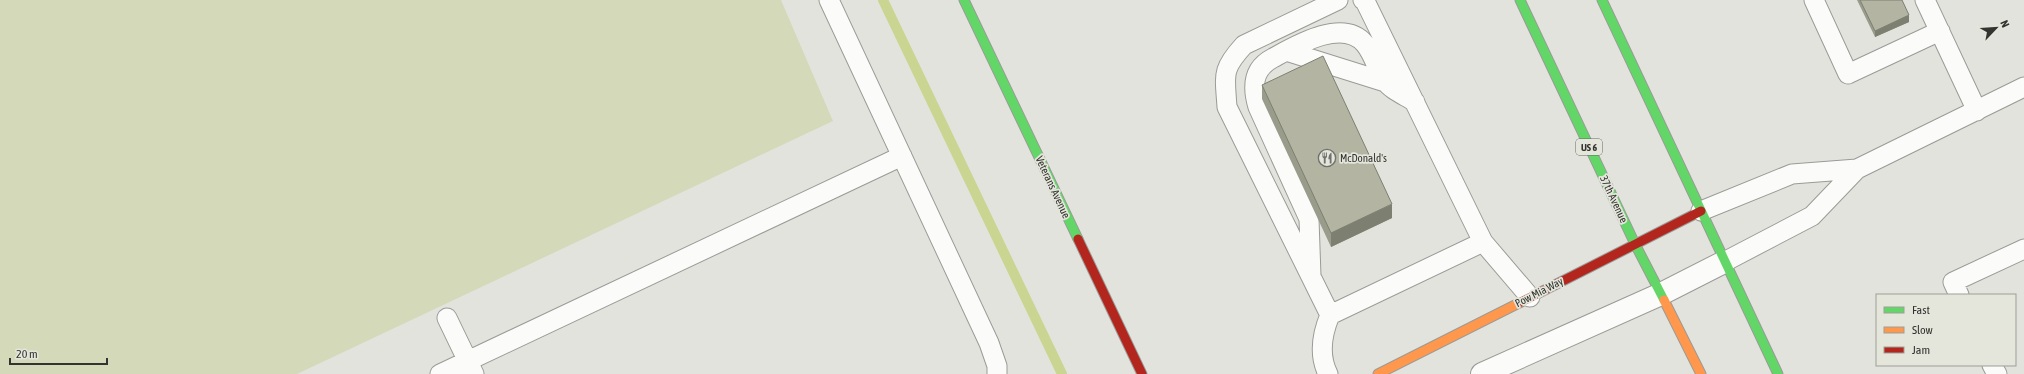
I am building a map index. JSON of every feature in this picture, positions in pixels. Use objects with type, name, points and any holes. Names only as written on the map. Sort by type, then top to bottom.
[{"type":"main road","name":"Veterans Avenue","points":[[964,0],[1142,374]]},
{"type":"main road","name":"37th Avenue","points":[[1520,0],[1635,244],[1701,374]]},
{"type":"main road","points":[[1602,0],[1778,374]]},
{"type":"main road","name":"Pow Mia Way","points":[[1378,374],[1701,211]]},
{"type":"street","points":[[1482,374],[1661,294],[1724,262]]},
{"type":"lane","points":[[829,0],[989,343],[997,366],[997,374]]},
{"type":"lane","points":[[1330,315],[1227,107],[1225,71],[1232,58],[1244,45],[1338,0]]},
{"type":"lane","points":[[1363,0],[1365,1],[1484,242],[1530,297]]},
{"type":"lane","points":[[1814,0],[1848,74],[1940,31]]},
{"type":"lane","points":[[1925,0],[1977,111]]},
{"type":"lane","points":[[1311,276],[1309,220],[1258,107],[1254,93],[1255,76],[1266,62],[1307,40],[1332,32],[1353,36],[1364,42],[1385,82]]},
{"type":"lane","points":[[1286,51],[1385,82],[1415,102]]},
{"type":"lane","points":[[1724,262],[1812,216],[1857,169],[2024,87]]},
{"type":"lane","points":[[440,374],[471,367],[902,156]]},
{"type":"lane","points":[[1701,211],[1792,174],[1857,169]]},
{"type":"lane","points":[[1328,374],[1321,348],[1323,332],[1330,315],[1484,242]]},
{"type":"lane","points":[[1959,294],[1953,282],[2024,249]]},
{"type":"lane","points":[[447,318],[471,367]]},
{"type":"green space","points":[[0,0],[781,0],[833,121],[297,374],[0,374]]},
{"type":"building","points":[[1860,0],[1902,0],[1909,15],[1875,31]]},
{"type":"building","name":"McDonald's","points":[[1323,56],[1392,204],[1331,233],[1262,85]]},
{"type":"waterway","points":[[883,0],[1062,374]]},
{"type":"traffic: fast","points":[[964,0],[1078,239]]},
{"type":"traffic: fast","points":[[1520,0],[1635,244],[1664,300]]},
{"type":"traffic: fast","points":[[1602,0],[1778,374]]},
{"type":"traffic: slow","points":[[1664,300],[1701,374]]},
{"type":"traffic: slow","points":[[1378,374],[1521,302]]},
{"type":"traffic: jam","points":[[1521,302],[1701,211]]},
{"type":"traffic: jam","points":[[1078,239],[1142,374]]},
{"type":"place","name":"McDonald's","points":[[1327,158]]}]
